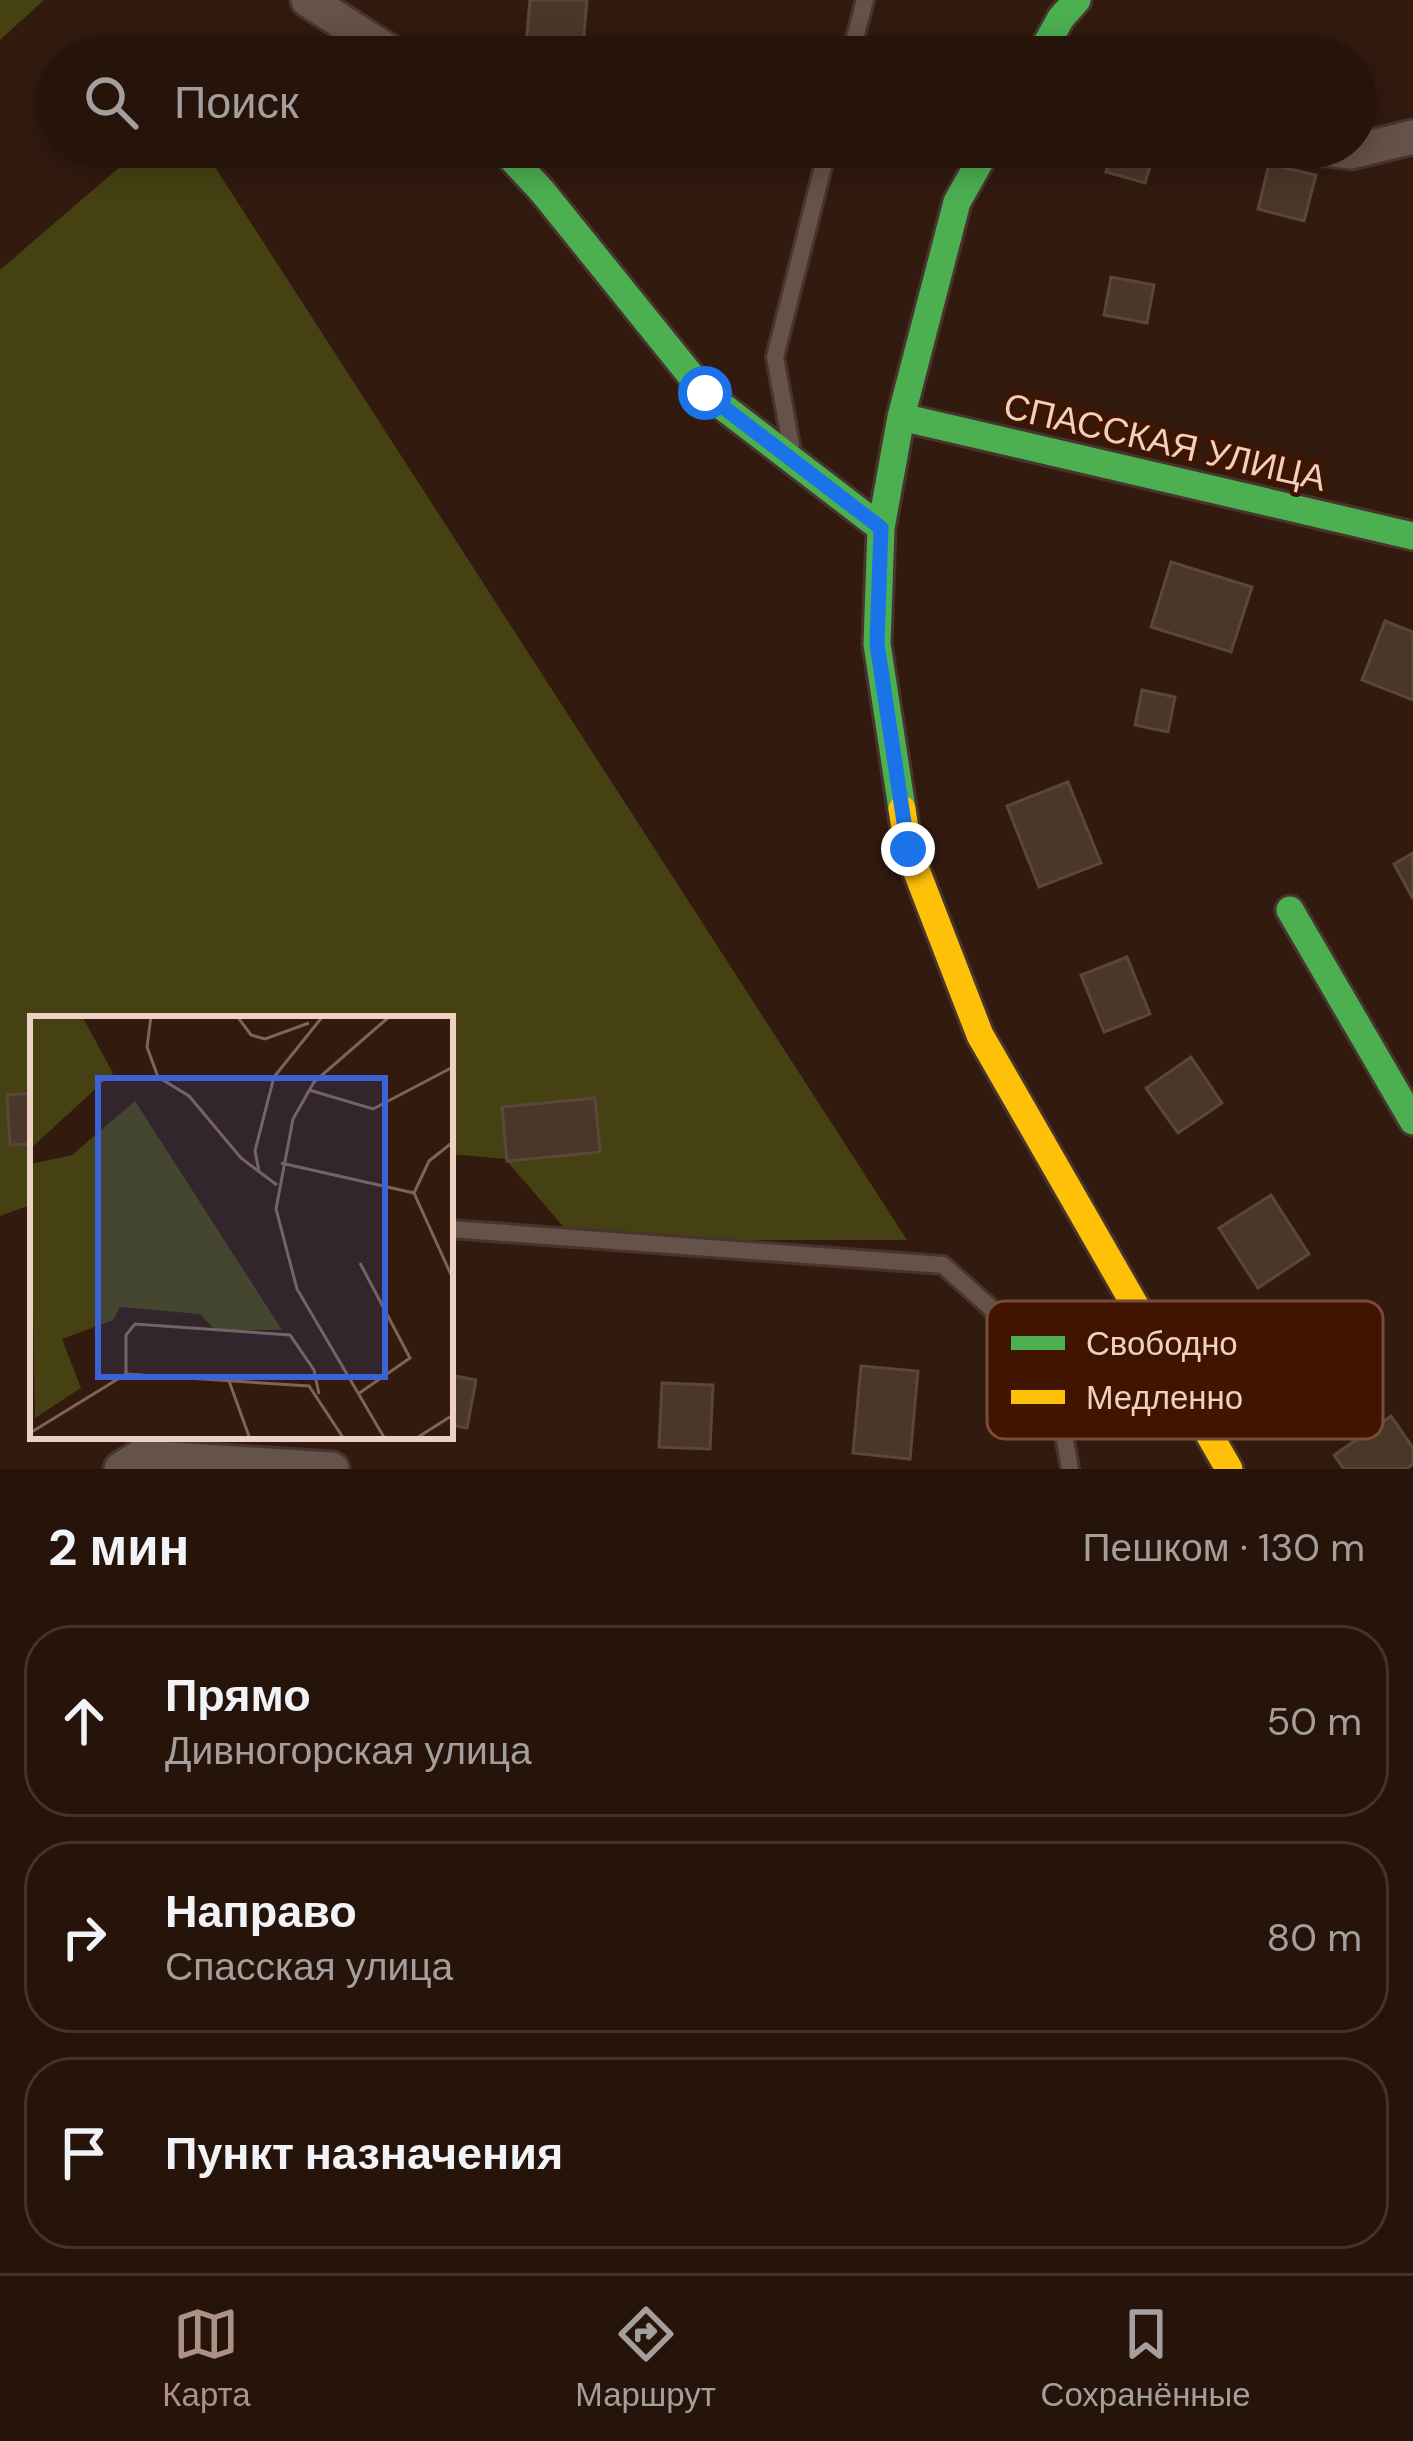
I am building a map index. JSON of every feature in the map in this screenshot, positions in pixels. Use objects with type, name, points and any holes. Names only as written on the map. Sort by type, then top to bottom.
[{"type":"street","points":[[308,0],[365,36]]},
{"type":"street","points":[[1051,36],[1077,0]]},
{"type":"street","points":[[1377,146],[1413,137]]},
{"type":"street","points":[[521,168],[705,393],[881,528]]},
{"type":"street","points":[[976,168],[957,202],[902,417],[881,528],[877,644],[908,849],[980,1035],[1133,1301]]},
{"type":"street","name":"СПАССКАЯ УЛИЦА","points":[[902,417],[1413,536]]},
{"type":"street","points":[[1290,910],[1413,1121]]},
{"type":"street","points":[[1212,1439],[1229,1469]]},
{"type":"street","points":[[134,1454],[332,1469]]},
{"type":"lane","points":[[856,36],[865,0]]},
{"type":"lane","points":[[793,458],[775,357],[822,168]]},
{"type":"lane","points":[[453,1229],[943,1264],[987,1304]]},
{"type":"lane","points":[[1065,1439],[1070,1469]]},
{"type":"shaded area","points":[[0,0],[44,0],[0,40]]},
{"type":"shaded area","points":[[119,168],[216,168],[907,1240],[575,1240],[505,1159],[453,1154],[453,1016],[30,1016],[30,1205],[0,1216],[0,270]]},
{"type":"building","points":[[530,0],[587,0],[584,36],[527,36]]},
{"type":"building","points":[[1107,168],[1150,168],[1145,183],[1106,172]]},
{"type":"building","points":[[1268,168],[1316,175],[1304,221],[1258,209]]},
{"type":"building","points":[[1111,277],[1154,285],[1147,323],[1104,315]]},
{"type":"building","points":[[1171,562],[1252,587],[1231,652],[1151,627]]},
{"type":"building","points":[[1385,621],[1413,632],[1413,700],[1362,680]]},
{"type":"building","points":[[1142,690],[1175,697],[1168,732],[1135,725]]},
{"type":"building","points":[[1068,782],[1101,863],[1039,887],[1007,806]]},
{"type":"building","points":[[1413,853],[1413,899],[1394,864]]},
{"type":"building","points":[[1127,957],[1150,1014],[1104,1032],[1081,975]]},
{"type":"building","points":[[1191,1057],[1222,1103],[1178,1133],[1146,1088]]},
{"type":"building","points":[[30,1093],[30,1144],[10,1145],[7,1095]]},
{"type":"building","points":[[595,1098],[600,1152],[507,1161],[502,1107]]},
{"type":"building","points":[[1271,1195],[1309,1254],[1258,1288],[1219,1228]]},
{"type":"building","points":[[861,1366],[918,1371],[910,1459],[853,1453]]},
{"type":"building","points":[[453,1376],[476,1380],[467,1428],[453,1426]]},
{"type":"building","points":[[662,1383],[713,1385],[710,1449],[659,1447]]},
{"type":"building","points":[[1391,1416],[1413,1448],[1413,1464],[1406,1469],[1344,1469],[1334,1455],[1357,1439],[1383,1439],[1383,1421]]},
{"type":"traffic: fast","points":[[1051,36],[1077,0]]},
{"type":"traffic: fast","points":[[521,168],[705,393],[881,528]]},
{"type":"traffic: fast","points":[[902,809],[877,644],[881,528],[901,417],[957,202],[976,168]]},
{"type":"traffic: fast","points":[[901,417],[1413,536]]},
{"type":"traffic: fast","points":[[1290,910],[1413,1121]]},
{"type":"traffic: slow","points":[[902,809],[908,849],[980,1035],[1133,1301]]},
{"type":"traffic: slow","points":[[1212,1439],[1229,1469]]},
{"type":"route","points":[[705,393],[881,528],[877,644],[908,849]]}]
